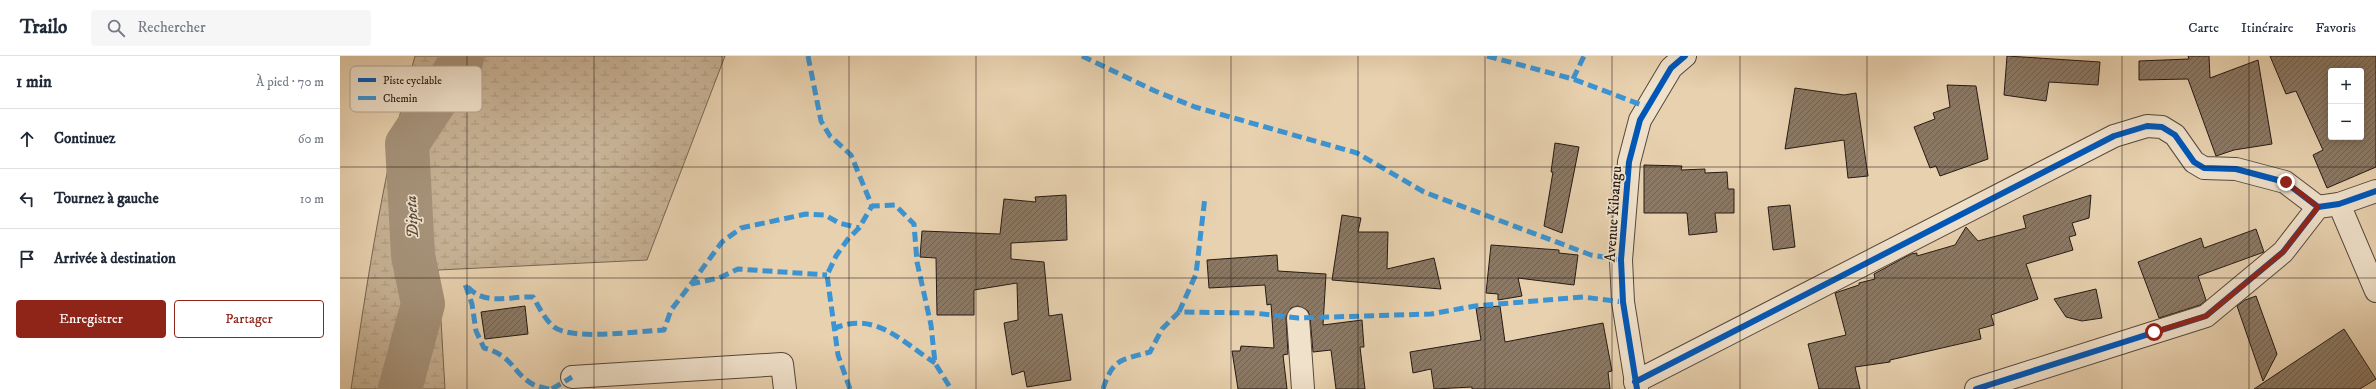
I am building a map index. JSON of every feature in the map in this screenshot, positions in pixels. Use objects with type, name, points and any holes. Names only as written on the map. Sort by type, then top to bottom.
[{"type":"street","name":"Avenue Kibangu","points":[[1636,385],[1623,302],[1621,260],[1628,162],[1640,120],[1671,68],[1685,56]]},
{"type":"street","points":[[1636,385],[2114,136],[2148,126],[2162,127],[2174,135],[2189,156],[2204,168],[2236,170],[2286,182],[2328,205],[2376,291]]},
{"type":"street","points":[[1976,389],[2206,316],[2283,252],[2328,205],[2376,190]]},
{"type":"street","points":[[1298,318],[1303,389]]},
{"type":"street","points":[[572,377],[782,364],[785,389]]},
{"type":"green space","points":[[415,56],[725,56],[647,260],[438,270],[445,389],[351,389],[378,222],[401,112],[482,112],[482,66],[412,66]]},
{"type":"building","points":[[2007,56],[2100,62],[2098,85],[2049,82],[2046,101],[2004,95]]},
{"type":"building","points":[[2188,56],[2209,56],[2210,78],[2258,60],[2272,144],[2234,150],[2216,156],[2188,79],[2139,80],[2139,61],[2189,59]]},
{"type":"building","points":[[2270,56],[2376,56],[2376,167],[2327,188],[2313,155],[2323,150],[2296,91],[2286,94]]},
{"type":"building","points":[[1947,85],[1976,86],[1988,159],[1940,176],[1936,166],[1930,168],[1914,127],[1935,119],[1933,113],[1950,107]]},
{"type":"building","points":[[1795,88],[1844,95],[1856,93],[1868,176],[1848,178],[1844,140],[1785,149]]},
{"type":"building","points":[[1555,143],[1579,147],[1562,233],[1544,226],[1553,172],[1551,172]]},
{"type":"building","points":[[1644,165],[1682,166],[1681,170],[1705,169],[1705,173],[1727,172],[1728,189],[1734,189],[1734,213],[1715,213],[1717,232],[1689,235],[1687,213],[1644,213]]},
{"type":"building","points":[[1066,195],[1067,240],[1011,243],[1011,259],[1044,262],[1049,316],[1062,314],[1071,380],[1027,387],[1024,371],[1012,375],[1004,323],[1018,320],[1017,283],[974,290],[974,315],[937,315],[936,258],[920,257],[922,231],[1000,234],[1004,199],[1036,202],[1035,197]]},
{"type":"building","points":[[2091,195],[2089,218],[2072,223],[2076,235],[2069,237],[2073,250],[2026,264],[2038,299],[1991,315],[1994,325],[1979,329],[1981,339],[1890,360],[1890,362],[1855,367],[1860,389],[1819,389],[1808,344],[1846,335],[1835,293],[1859,285],[1859,283],[1875,279],[1874,274],[1911,254],[1917,253],[1917,256],[1955,245],[1966,227],[1978,241],[2026,228],[2023,216]]},
{"type":"building","points":[[1790,205],[1795,247],[1773,250],[1768,207]]},
{"type":"building","points":[[1342,215],[1361,218],[1358,232],[1388,232],[1387,269],[1434,258],[1441,289],[1332,280]]},
{"type":"building","points":[[2256,229],[2264,252],[2198,276],[2206,300],[2200,305],[2159,318],[2138,262],[2201,238],[2204,248]]},
{"type":"building","points":[[1491,245],[1559,250],[1559,253],[1578,255],[1574,285],[1518,278],[1522,296],[1498,300],[1498,294],[1486,293]]},
{"type":"building","points":[[1277,255],[1278,271],[1326,274],[1323,325],[1362,320],[1364,347],[1360,347],[1365,389],[1336,389],[1331,350],[1313,352],[1310,317],[1308,311],[1298,306],[1291,308],[1286,318],[1288,354],[1283,355],[1287,389],[1238,389],[1232,351],[1240,351],[1241,346],[1274,348],[1271,304],[1267,305],[1265,285],[1209,288],[1207,260]]},
{"type":"building","points":[[2096,289],[2102,318],[2082,321],[2066,317],[2054,299]]},
{"type":"building","points":[[2256,296],[2277,354],[2263,381],[2237,306],[2245,300]]},
{"type":"building","points":[[525,306],[528,334],[485,339],[481,312]]},
{"type":"building","points":[[1500,306],[1505,342],[1603,323],[1612,371],[1608,372],[1610,389],[1472,389],[1472,387],[1434,389],[1431,369],[1413,373],[1410,352],[1481,340],[1476,308]]},
{"type":"building","points":[[2344,329],[2376,379],[2360,389],[2254,389]]},
{"type":"waterway","name":"Dipeta","points":[[458,66],[462,56]]},
{"type":"waterway","name":"Dipeta","points":[[400,389],[423,304],[413,255],[407,144],[428,112]]},
{"type":"marked path","points":[[808,56],[821,121],[830,136],[851,155],[872,206],[895,205],[914,224],[917,262],[931,325],[935,363],[951,389]]},
{"type":"marked path","points":[[1082,56],[1155,91],[1195,107],[1357,153],[1424,192],[1591,255],[1621,260]]},
{"type":"marked path","points":[[1487,56],[1573,79],[1647,107]]},
{"type":"marked path","points":[[1573,79],[1584,56]]},
{"type":"marked path","points":[[1179,312],[1196,274],[1205,197]]},
{"type":"marked path","points":[[850,389],[838,355],[827,275],[836,256],[848,239],[859,228],[872,206]]},
{"type":"marked path","points":[[691,284],[722,242],[741,228],[806,214],[825,215],[839,223],[859,228]]},
{"type":"marked path","points":[[549,389],[534,385],[521,375],[501,355],[484,348],[476,331],[472,304],[465,284],[480,296],[488,298],[533,297],[548,321],[554,327],[563,331],[576,334],[607,334],[664,330],[671,310],[691,284],[719,278],[738,269],[827,275]]},
{"type":"marked path","points":[[1103,389],[1110,371],[1119,362],[1125,359],[1150,352],[1162,329],[1179,312],[1254,313],[1298,318],[1431,314],[1475,306],[1583,297],[1623,302]]},
{"type":"marked path","points":[[833,329],[848,324],[862,323],[875,326],[899,338],[935,363]]},
{"type":"marked path","points":[[552,389],[572,377]]},
{"type":"cycle path","points":[[1637,389],[1623,302],[1621,260],[1629,162],[1640,120],[1671,68],[1685,56]]},
{"type":"cycle path","points":[[1635,382],[2114,136],[2147,126],[2162,127],[2175,135],[2194,162],[2204,168],[2236,169],[2285,182],[2318,207]]},
{"type":"cycle path","points":[[1976,389],[2206,316],[2283,252],[2318,207],[2339,204],[2376,191]]},
{"type":"route","points":[[2154,332],[2206,316],[2283,252],[2318,207],[2286,182]]}]
